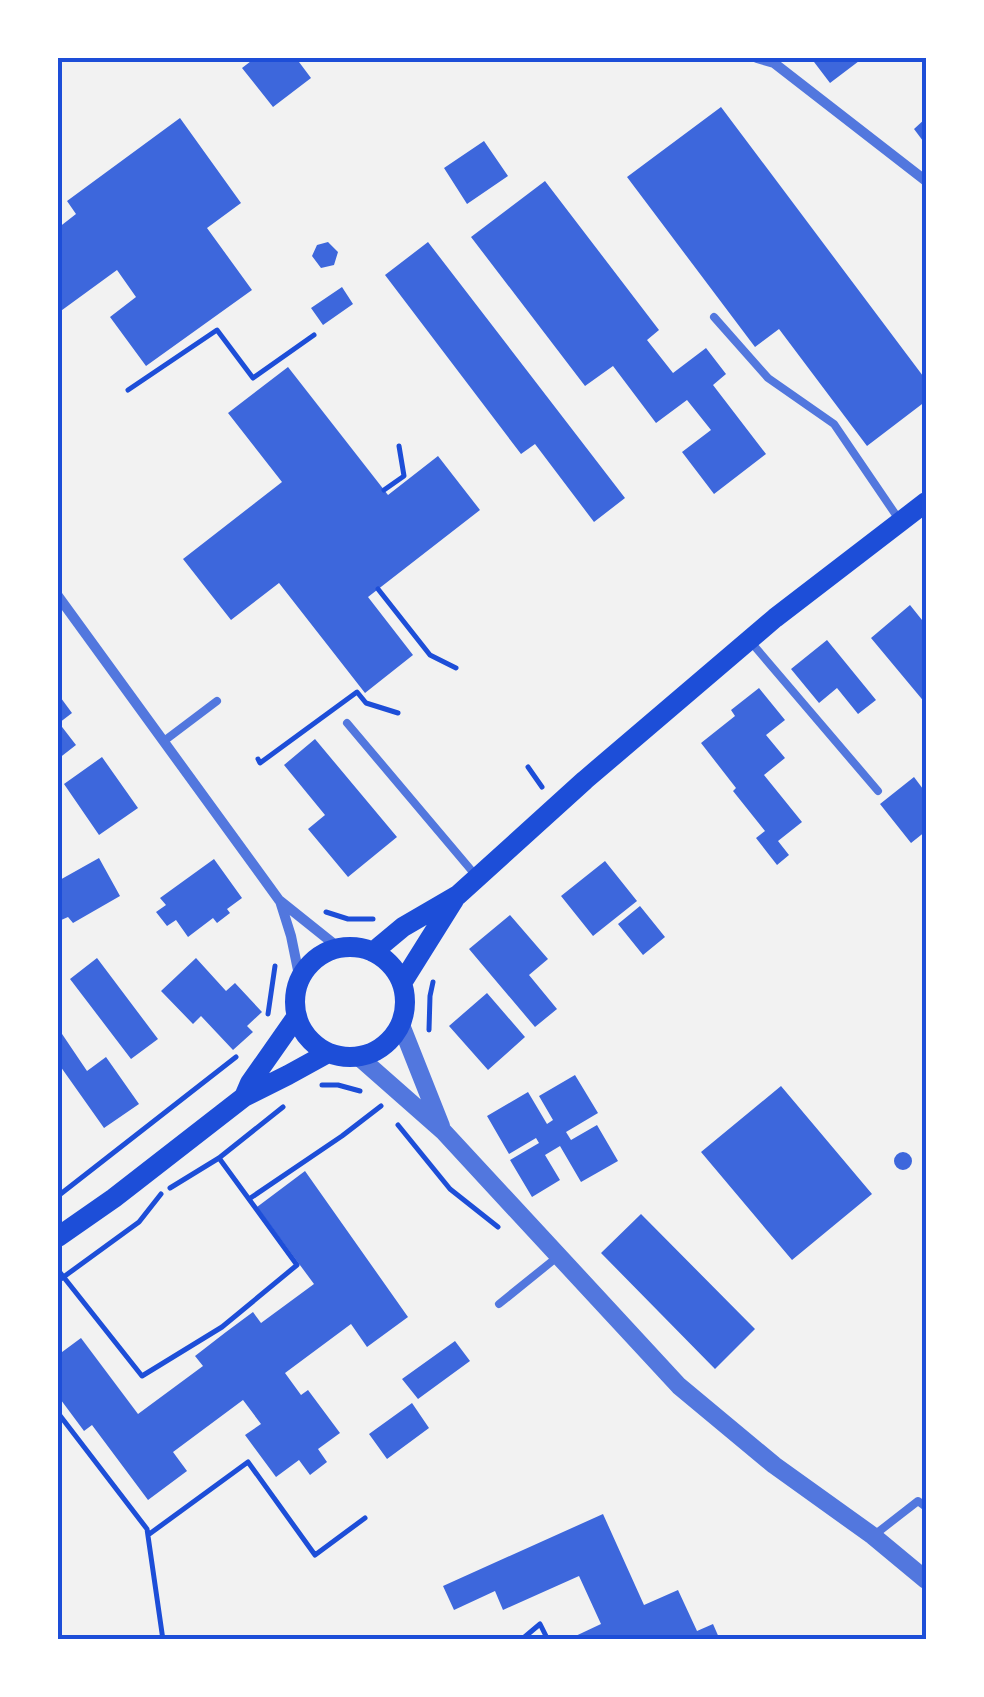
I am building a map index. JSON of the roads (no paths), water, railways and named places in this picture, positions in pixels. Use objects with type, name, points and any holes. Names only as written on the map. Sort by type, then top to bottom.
[{"type":"main road","points":[[373,952],[403,928],[458,895],[570,792],[750,641],[926,502]]},
{"type":"main road","points":[[402,983],[458,895]]},
{"type":"main road","points":[[339,948],[373,952],[396,970],[402,983],[406,997],[401,1025],[376,1052],[359,1057],[328,1053],[303,1031],[297,1016],[300,980],[323,954],[339,948]]},
{"type":"main road","points":[[244,1096],[297,1016]]},
{"type":"main road","points":[[58,1237],[244,1096],[328,1053]]},
{"type":"street","points":[[757,58],[774,62],[926,180]]},
{"type":"street","points":[[58,596],[280,900],[339,948]]},
{"type":"street","points":[[280,900],[300,980]]},
{"type":"street","points":[[401,1025],[443,1131]]},
{"type":"street","points":[[359,1057],[443,1131],[680,1386],[774,1465],[873,1536],[926,1580]]},
{"type":"lane","points":[[714,317],[768,378],[834,424],[900,522]]},
{"type":"lane","points":[[750,641],[878,790]]},
{"type":"lane","points":[[164,741],[216,700]]},
{"type":"lane","points":[[347,724],[477,878]]},
{"type":"lane","points":[[500,1304],[560,1256]]},
{"type":"lane","points":[[873,1536],[918,1502],[926,1508]]}]
